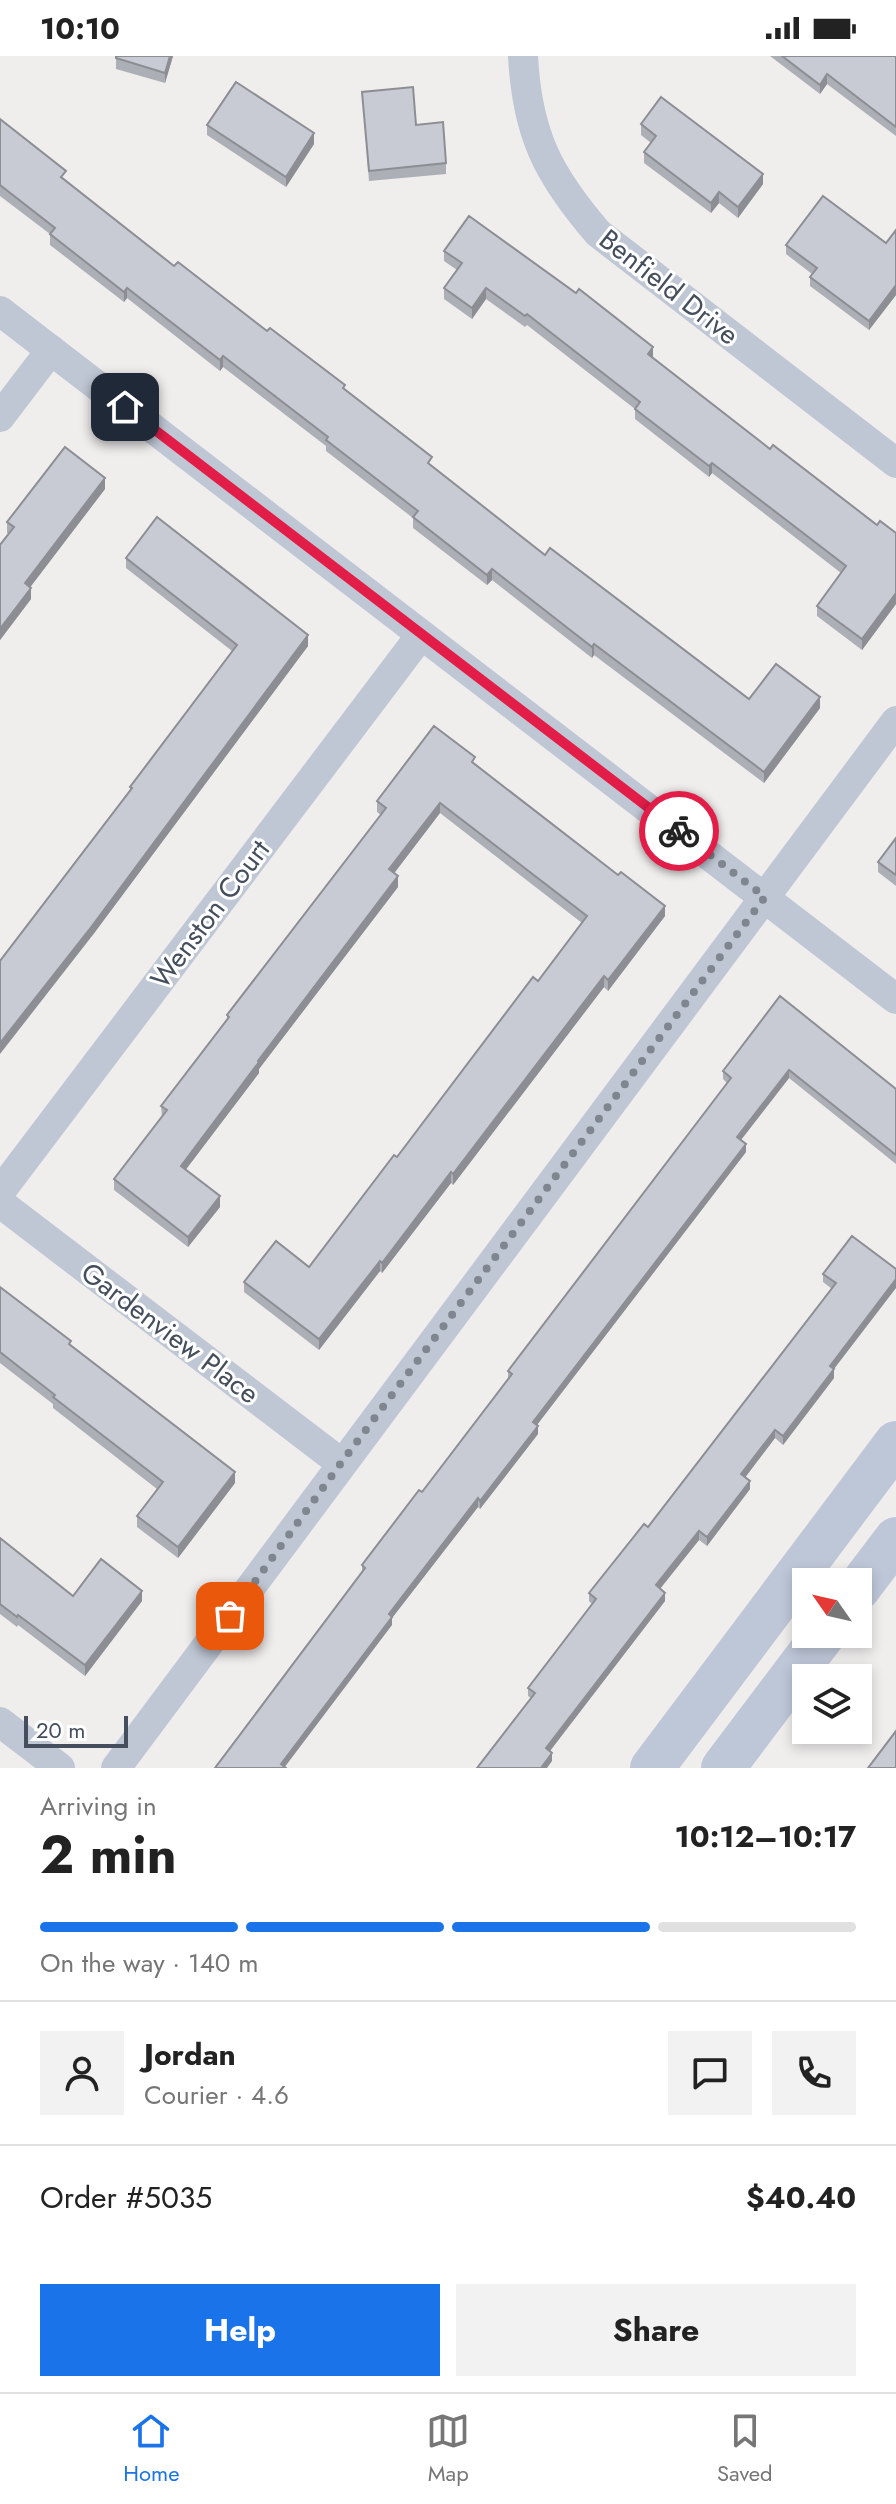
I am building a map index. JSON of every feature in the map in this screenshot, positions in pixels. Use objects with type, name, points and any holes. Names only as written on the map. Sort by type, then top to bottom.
[{"type":"main road","points":[[652,1768],[896,1443]]},
{"type":"main road","points":[[872,1571],[896,1539]]},
{"type":"main road","points":[[723,1768],[813,1648]]},
{"type":"street","name":"Benfield Drive","points":[[523,56],[529,115],[544,158],[567,196],[598,233],[896,463]]},
{"type":"street","points":[[0,311],[896,999]]},
{"type":"street","points":[[0,417],[51,350]]},
{"type":"street","name":"Wenston Court","points":[[0,1192],[421,635]]},
{"type":"street","points":[[116,1768],[896,721]]},
{"type":"street","name":"Gardenview Place","points":[[0,1203],[341,1463]]},
{"type":"street","points":[[0,1722],[60,1768]]},
{"type":"building","points":[[116,56],[170,56],[165,73]]},
{"type":"building","points":[[782,56],[896,56],[896,127],[827,74],[820,85]]},
{"type":"building","points":[[236,82],[314,133],[286,177],[207,125]]},
{"type":"building","points":[[413,87],[416,125],[443,122],[446,163],[369,171],[362,92]]},
{"type":"building","points":[[661,97],[763,174],[738,207],[719,192],[711,203],[644,152],[656,136],[641,124]]},
{"type":"building","points":[[0,119],[66,171],[61,177],[174,266],[178,262],[267,331],[270,328],[345,385],[343,388],[432,457],[428,463],[545,555],[550,548],[749,699],[776,664],[820,697],[764,772],[594,644],[592,647],[492,569],[487,575],[413,517],[418,511],[326,440],[328,437],[223,356],[220,360],[127,288],[124,292],[50,234],[55,228],[0,185]]},
{"type":"building","points":[[823,196],[886,243],[896,230],[896,285],[869,321],[810,277],[817,268],[786,245]]},
{"type":"building","points":[[469,216],[576,293],[579,289],[653,347],[648,354],[770,449],[773,445],[877,525],[880,521],[896,533],[896,593],[862,639],[817,606],[846,566],[712,463],[709,466],[635,409],[640,402],[527,314],[525,316],[486,288],[472,308],[444,288],[462,263],[444,251]]},
{"type":"building","points":[[65,447],[105,478],[25,583],[31,588],[0,629],[0,545],[14,527],[7,522]]},
{"type":"building","points":[[157,517],[308,635],[92,926],[0,1043],[0,961],[237,645],[126,558]]},
{"type":"building","points":[[434,726],[475,757],[472,762],[618,875],[621,872],[665,906],[608,980],[604,976],[453,1174],[451,1172],[319,1339],[244,1282],[276,1241],[309,1267],[394,1155],[397,1157],[533,977],[538,981],[587,916],[440,803],[389,869],[398,876],[181,1166],[220,1196],[188,1237],[114,1179],[167,1110],[161,1106],[229,1017],[227,1015],[386,808],[377,801]]},
{"type":"building","points":[[896,838],[896,875],[878,862]]},
{"type":"building","points":[[780,996],[896,1089],[896,1155],[789,1070],[737,1137],[746,1144],[533,1422],[538,1426],[389,1614],[392,1617],[281,1764],[286,1768],[215,1768],[365,1568],[362,1565],[512,1374],[508,1371],[731,1078],[723,1071]]},
{"type":"building","points":[[852,1236],[896,1269],[896,1279],[830,1366],[834,1369],[783,1436],[775,1430],[741,1474],[750,1481],[707,1537],[699,1531],[656,1585],[665,1593],[546,1748],[552,1753],[541,1768],[477,1768],[535,1693],[528,1688],[596,1599],[589,1593],[644,1524],[648,1527],[836,1283],[823,1274]]},
{"type":"building","points":[[0,1287],[235,1472],[178,1547],[137,1516],[163,1482],[0,1352]]},
{"type":"building","points":[[0,1538],[73,1596],[101,1559],[142,1591],[85,1665],[0,1604]]},
{"type":"building","points":[[896,1731],[896,1768],[868,1768]]},
{"type":"way so far","points":[[230,1616],[765,897],[679,831]]},
{"type":"route","points":[[125,407],[679,831]]}]
